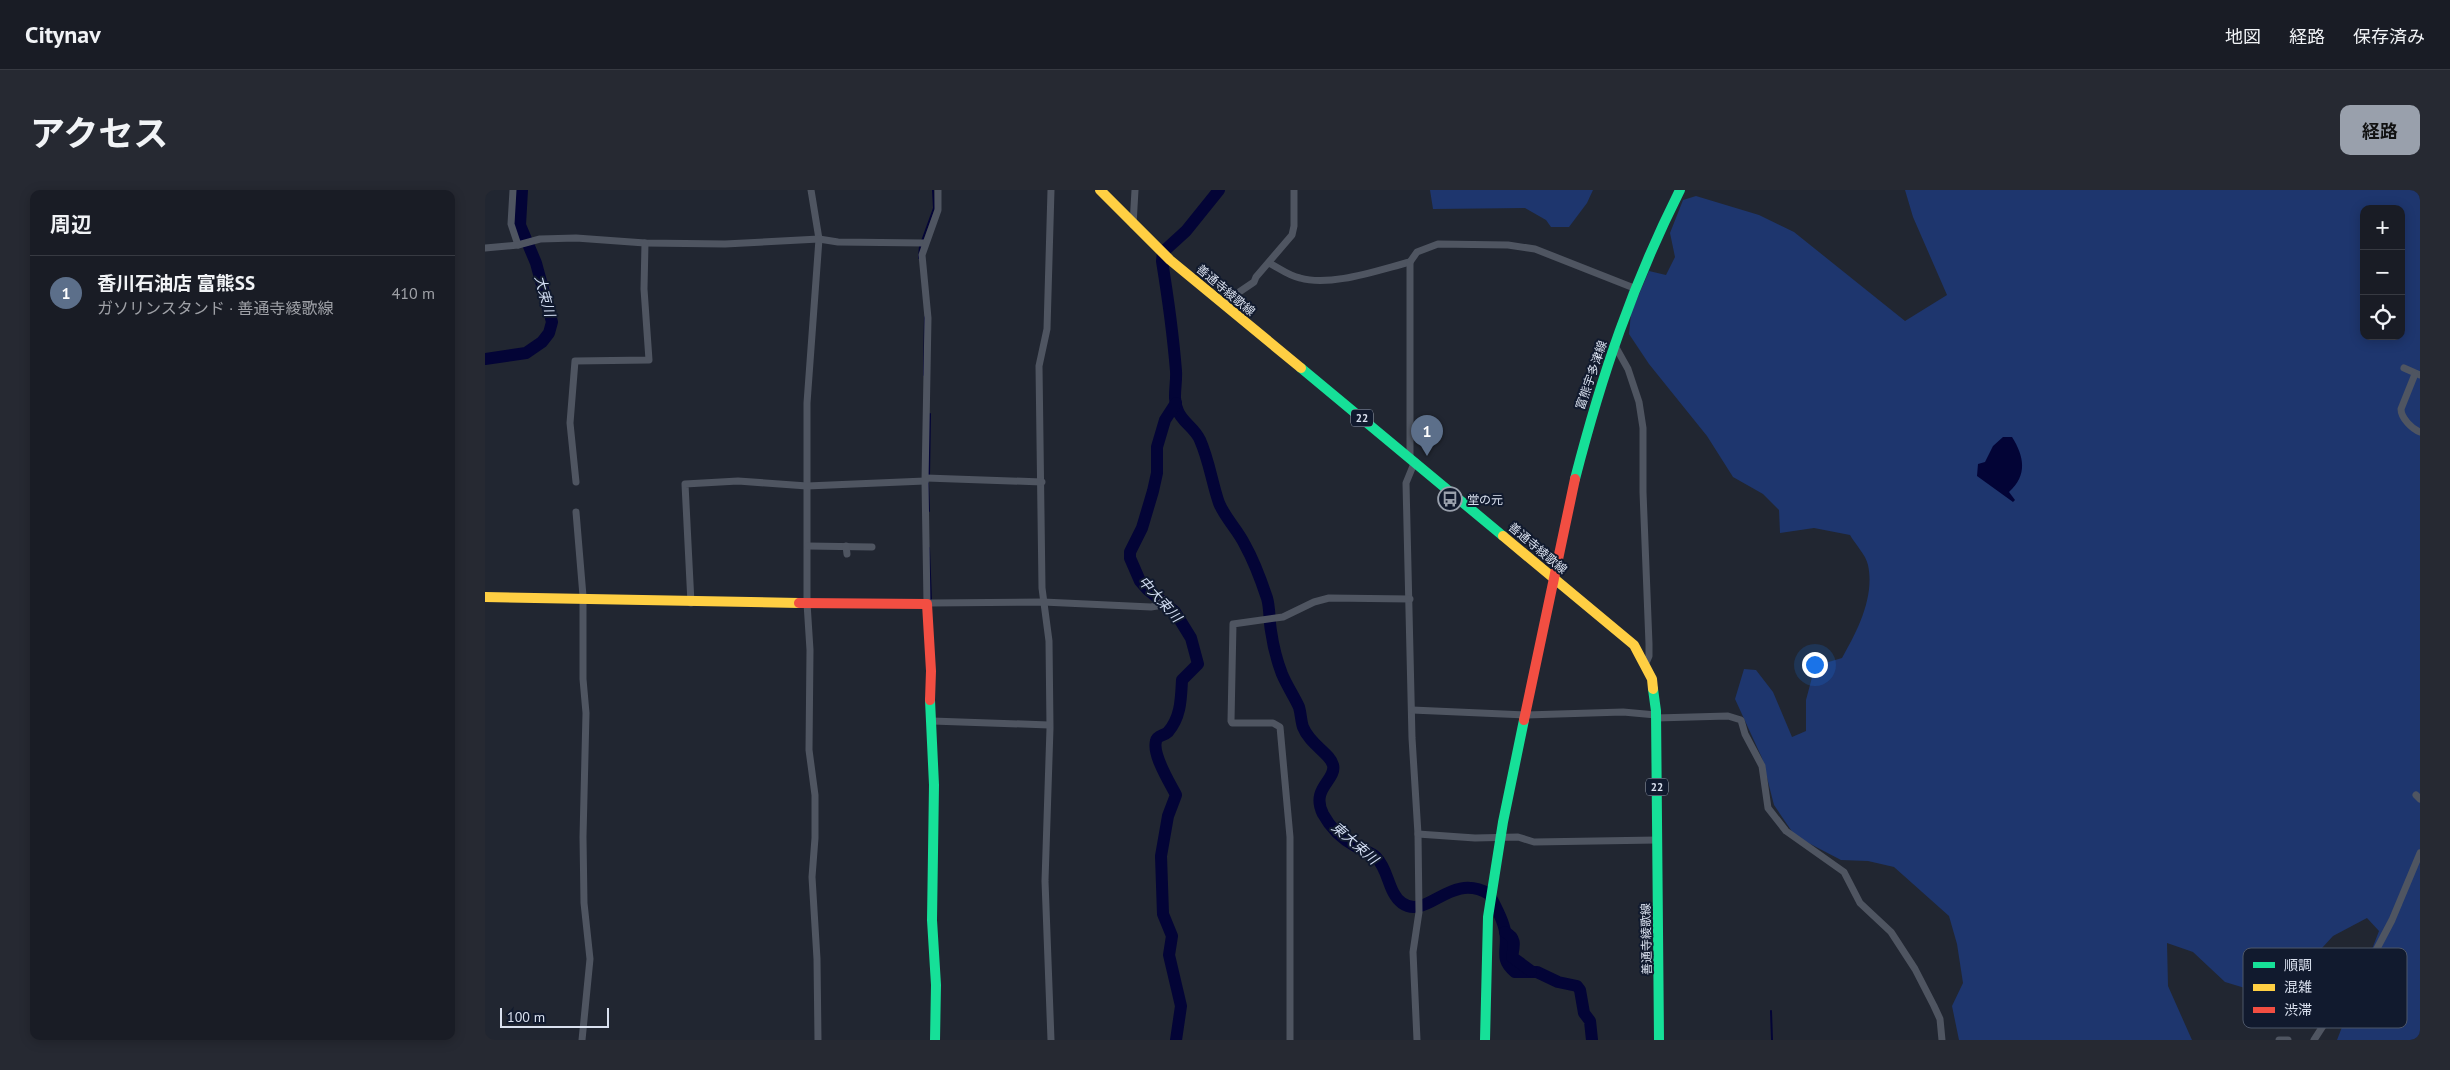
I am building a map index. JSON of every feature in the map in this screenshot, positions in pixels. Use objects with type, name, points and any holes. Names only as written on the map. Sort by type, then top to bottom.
[{"type":"main road","name":"善通寺綾歌線","points":[[1100,190],[1170,260],[1634,644],[1653,685],[1656,717],[1659,1040]]},
{"type":"main road","name":"富熊宇多津線","points":[[1485,1040],[1486,948],[1492,888],[1552,577],[1587,426],[1614,344],[1644,260],[1680,190]]},
{"type":"main road","points":[[485,597],[538,600],[930,603],[934,785],[932,920],[936,985],[935,1040]]},
{"type":"street","points":[[513,190],[511,224],[519,245]]},
{"type":"street","points":[[811,190],[819,239],[807,403],[807,603],[810,650],[809,750],[815,795],[812,877],[817,959],[818,1040]]},
{"type":"street","points":[[938,190],[937,210],[922,243],[928,318],[927,479],[930,603],[1043,602],[1151,607],[1163,602]]},
{"type":"street","points":[[1051,190],[1047,328],[1039,366],[1043,602],[1049,641],[1045,880],[1051,1040]]},
{"type":"street","points":[[1133,225],[1135,190]]},
{"type":"street","points":[[1223,303],[1254,282],[1255,277],[1292,235],[1294,226],[1294,190]]},
{"type":"street","points":[[485,248],[519,245],[535,240],[576,238],[645,243],[725,244],[819,239],[838,242],[922,243]]},
{"type":"street","points":[[576,482],[570,424],[575,361],[649,360],[644,289],[645,243]]},
{"type":"street","points":[[1417,1040],[1413,952],[1419,912],[1418,834],[1412,710],[1406,483],[1413,460],[1410,262],[1417,252],[1438,244],[1508,245],[1535,248],[1634,288]]},
{"type":"street","points":[[1269,263],[1298,278],[1312,281],[1363,274],[1410,262]]},
{"type":"street","points":[[1614,344],[1628,369],[1639,402],[1643,428],[1643,492],[1647,541],[1649,644],[1649,656],[1645,665]]},
{"type":"street","points":[[2404,368],[2418,374],[2401,409],[2401,414],[2415,430],[2420,432]]},
{"type":"street","points":[[691,602],[685,484],[738,481],[807,486],[927,479],[1042,482]]},
{"type":"street","points":[[576,512],[582,600],[583,679],[586,713],[583,837],[584,903],[590,959],[582,1040]]},
{"type":"street","points":[[808,546],[847,550],[872,547]]},
{"type":"street","points":[[1290,1040],[1289,836],[1280,727],[1273,723],[1232,723],[1231,721],[1233,624],[1275,619],[1329,598],[1410,598]]},
{"type":"street","points":[[1412,710],[1526,715],[1623,712],[1656,717],[1728,716],[1741,720],[1745,734],[1762,766],[1768,808],[1786,831],[1844,872],[1860,903],[1891,932],[1915,969],[1934,1006],[1940,1019],[1942,1040]]},
{"type":"street","points":[[932,721],[1049,724]]},
{"type":"street","points":[[1418,834],[1475,838],[1518,837],[1534,842],[1657,840]]},
{"type":"street","points":[[2377,948],[2392,920],[2420,853]]},
{"type":"street","points":[[2313,1040],[2321,1028]]},
{"type":"street","points":[[2279,1040],[2288,1040]]},
{"type":"shaded area","points":[[1430,190],[1593,190],[1587,203],[1569,227],[1551,227],[1546,220],[1525,208],[1433,209]]},
{"type":"shaded area","points":[[1905,190],[2420,190],[2420,1040],[2337,1040],[2342,1028],[2407,1028],[2407,948],[2372,948],[2379,931],[2367,918],[2333,936],[2322,948],[2243,948],[2243,987],[2225,982],[2193,952],[2167,943],[2168,986],[2192,1040],[1959,1040],[1952,1006],[1963,983],[1957,944],[1949,916],[1894,867],[1868,861],[1841,860],[1795,836],[1774,805],[1762,758],[1735,699],[1744,669],[1756,670],[1773,692],[1792,737],[1806,731],[1806,700],[1815,666],[1842,658],[1859,626],[1869,589],[1870,577],[1867,561],[1850,535],[1814,528],[1780,533],[1779,510],[1763,494],[1733,477],[1707,436],[1649,364],[1629,334],[1631,313],[1649,271],[1666,275],[1675,257],[1670,233],[1683,200],[1696,196],[1759,215],[1794,232],[1905,321],[1947,295],[1913,217]]},
{"type":"shaded area","points":[[2003,437],[2012,437],[2021,458],[2022,465],[2019,479],[2009,492],[2015,500],[2013,502],[1977,476],[1978,464],[1985,462],[1993,446]]},
{"type":"waterway","name":"大束川","points":[[485,359],[526,353],[542,342],[549,333],[552,322],[536,263],[520,225],[522,190]]},
{"type":"waterway","points":[[922,241],[934,208],[933,190]]},
{"type":"waterway","name":"東大束川","points":[[1219,190],[1186,231],[1163,252],[1162,261],[1176,371],[1175,401],[1180,415],[1200,440],[1219,503],[1242,540],[1265,591],[1274,647],[1280,669],[1299,707],[1303,727],[1310,739],[1328,757],[1333,765],[1331,775],[1320,797],[1323,814],[1345,840],[1376,857],[1384,868],[1397,899],[1402,903],[1411,907],[1421,906],[1451,891],[1462,888],[1475,889],[1489,894],[1504,926],[1506,937],[1505,958],[1510,967],[1515,972],[1537,972],[1558,982],[1577,986],[1580,990],[1584,1013],[1590,1021],[1592,1040]]},
{"type":"waterway","points":[[919,258],[920,246]]},
{"type":"waterway","points":[[924,375],[925,317]]},
{"type":"waterway","name":"中大束川","points":[[1176,403],[1165,420],[1157,447],[1157,473],[1153,491],[1142,528],[1130,552],[1130,558],[1140,581],[1175,612],[1191,638],[1198,664],[1182,680],[1176,720],[1168,732],[1157,739],[1155,747],[1162,769],[1176,795],[1168,816],[1161,856],[1163,914],[1172,936],[1169,955],[1181,1006],[1176,1040]]},
{"type":"waterway","points":[[929,476],[930,414]]},
{"type":"waterway","points":[[928,483],[929,511]]},
{"type":"waterway","points":[[929,548],[931,601]]},
{"type":"waterway","points":[[1505,932],[1513,940],[1512,957],[1531,971]]},
{"type":"waterway","points":[[1771,1011],[1772,1040]]},
{"type":"traffic: fast","points":[[1575,479],[1596,403],[1620,331],[1647,261],[1680,190]]},
{"type":"traffic: fast","points":[[1301,368],[1503,536]]},
{"type":"traffic: fast","points":[[1653,689],[1656,711],[1659,1040]]},
{"type":"traffic: fast","points":[[930,700],[934,785],[932,920],[936,985],[935,1040]]},
{"type":"traffic: fast","points":[[1485,1040],[1488,917],[1503,822],[1524,720]]},
{"type":"traffic: slow","points":[[1100,190],[1170,260],[1301,368]]},
{"type":"traffic: slow","points":[[1503,536],[1634,645],[1652,679],[1653,689]]},
{"type":"traffic: slow","points":[[485,597],[799,603]]},
{"type":"traffic: jam","points":[[1524,720],[1575,479]]},
{"type":"traffic: jam","points":[[799,603],[927,604],[931,671],[930,700]]},
{"type":"place","name":"香川石油店 富熊SS","points":[[1427,456]]},
{"type":"place","name":"堂の元","points":[[1450,499]]}]
